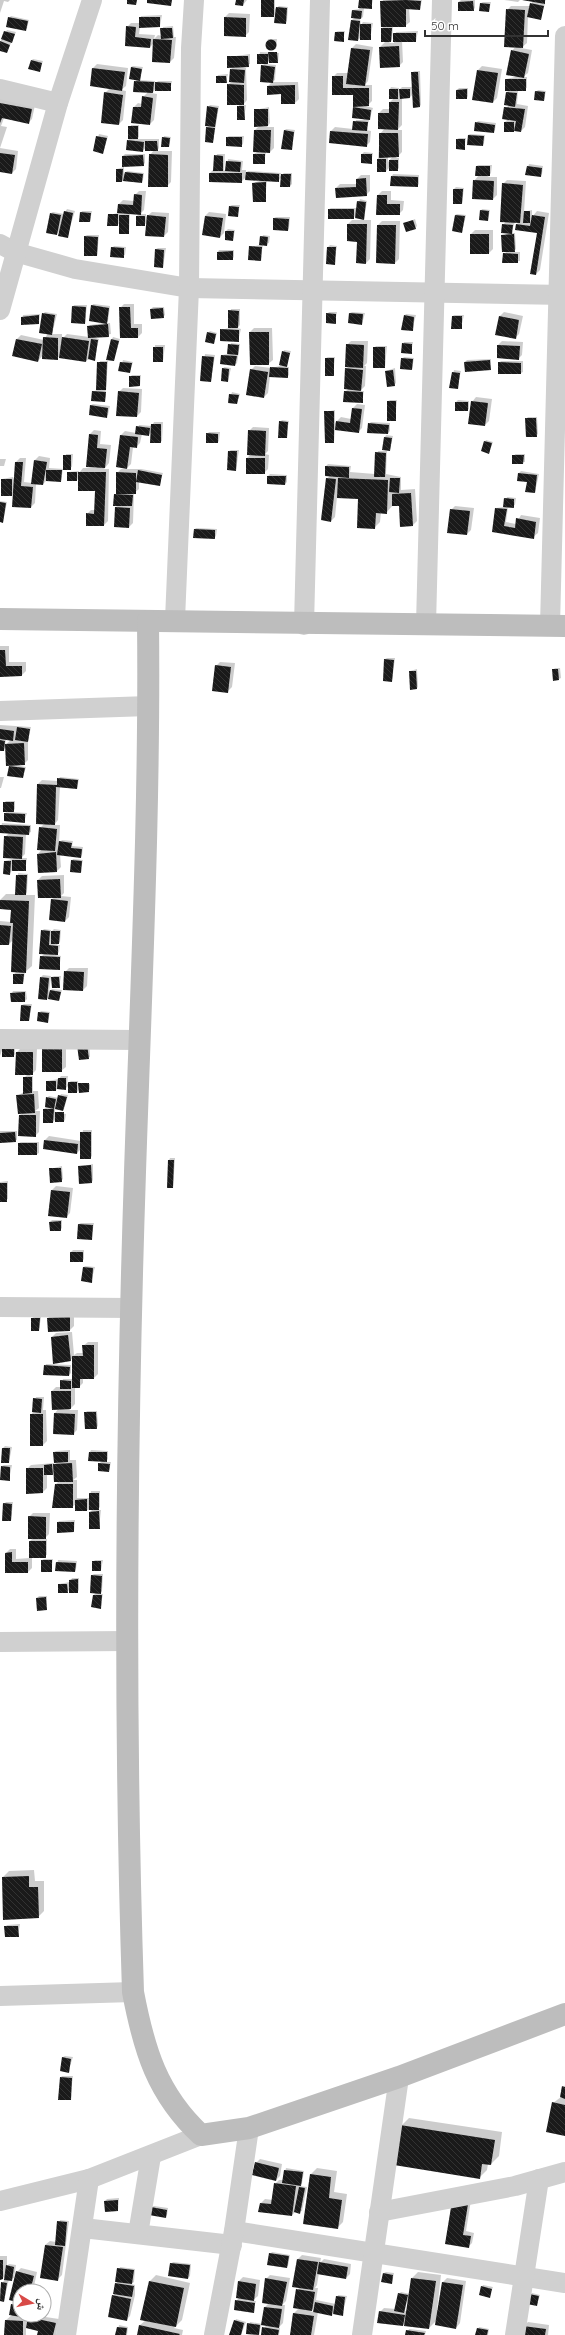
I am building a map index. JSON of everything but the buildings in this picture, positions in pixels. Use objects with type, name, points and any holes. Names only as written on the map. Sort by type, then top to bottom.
[{"type":"main road","points":[[0,619],[558,626]]},
{"type":"main road","points":[[148,621],[149,706],[146,868],[131,1308],[127,1641],[134,1992],[143,2036],[152,2066],[172,2104],[201,2135],[249,2128],[400,2077],[565,2014]]},
{"type":"street","points":[[0,310],[8,248],[92,0]]},
{"type":"street","points":[[175,620],[189,288],[191,48],[194,0]]},
{"type":"street","points":[[304,624],[320,0]]},
{"type":"street","points":[[426,625],[442,0]]},
{"type":"street","points":[[558,626],[565,36]]},
{"type":"street","points":[[0,89],[58,103]]},
{"type":"street","points":[[8,248],[75,269],[189,288],[313,292],[561,295]]},
{"type":"street","points":[[0,711],[149,706]]},
{"type":"street","points":[[0,1040],[140,1040]]},
{"type":"street","points":[[0,1307],[131,1308]]},
{"type":"street","points":[[0,1642],[127,1641]]},
{"type":"street","points":[[0,1996],[134,1992]]},
{"type":"street","points":[[362,2335],[400,2077]]},
{"type":"street","points":[[214,2335],[233,2238],[249,2128]]},
{"type":"street","points":[[0,2201],[89,2179],[151,2156],[201,2135]]},
{"type":"street","points":[[138,2234],[151,2156]]},
{"type":"street","points":[[380,2212],[515,2186],[565,2172]]},
{"type":"street","points":[[66,2335],[83,2228],[89,2179]]},
{"type":"street","points":[[515,2335],[539,2179]]},
{"type":"street","points":[[83,2228],[138,2234],[233,2238],[373,2254],[565,2282]]}]
